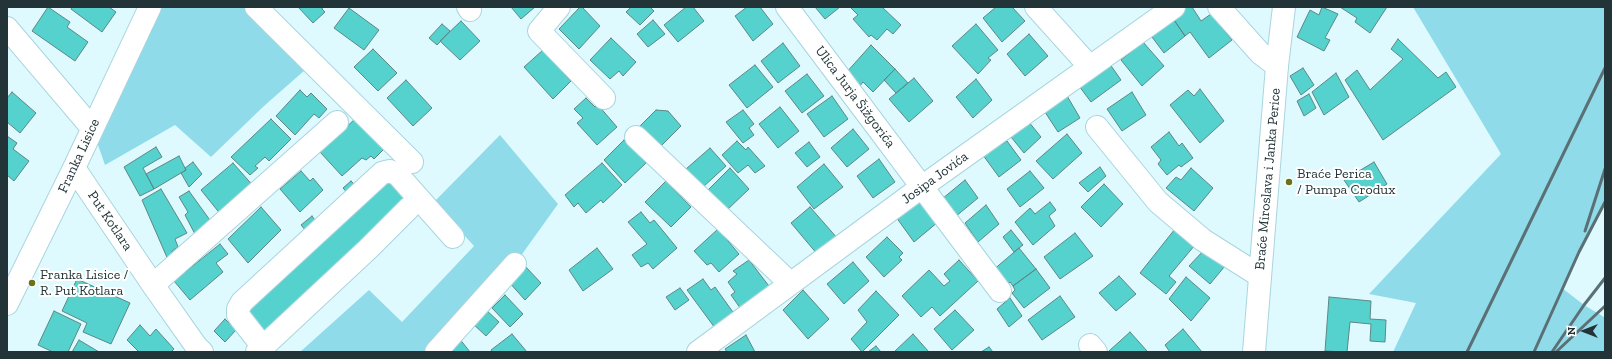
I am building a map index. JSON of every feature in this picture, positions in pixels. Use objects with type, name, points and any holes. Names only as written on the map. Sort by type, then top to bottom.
[{"type":"street","name":"Franka Lisice","points":[[7,304],[74,168],[150,7]]},
{"type":"street","points":[[256,7],[412,162]]},
{"type":"street","points":[[559,7],[539,31],[604,98]]},
{"type":"street","points":[[1036,7],[1090,67]]},
{"type":"street","name":"Josipa Jovića","points":[[698,352],[923,186],[1174,7]]},
{"type":"street","points":[[1219,7],[1260,53],[1277,66]]},
{"type":"street","name":"Braće Miroslava i Janka Perice","points":[[1254,352],[1277,66],[1284,7]]},
{"type":"street","name":"Ulica Jurja Šižgorića","points":[[789,8],[1000,291]]},
{"type":"street","points":[[7,28],[92,128]]},
{"type":"street","points":[[153,285],[337,122]]},
{"type":"street","points":[[1097,128],[1158,202],[1203,240],[1260,276]]},
{"type":"street","points":[[636,136],[790,283]]},
{"type":"street","name":"Put Kotlara","points":[[74,168],[153,285],[196,346],[202,352]]},
{"type":"street","points":[[409,208],[260,349],[238,316],[238,309],[242,302],[382,173],[390,171],[398,175],[453,237]]},
{"type":"street","points":[[436,352],[515,264]]},
{"type":"shaded area","points":[[150,7],[256,7],[313,63],[264,106],[211,157],[175,125],[105,165],[92,128]]},
{"type":"shaded area","points":[[1413,7],[1605,7],[1605,202],[1562,288],[1584,305],[1604,317],[1605,316],[1605,352],[1393,352],[1416,303],[1369,294],[1501,154]]},
{"type":"shaded area","points":[[500,135],[558,204],[515,264],[436,352],[300,352],[369,290],[402,322],[474,246],[434,202]]},
{"type":"building","points":[[48,7],[70,22],[67,27],[88,42],[75,61],[32,31]]},
{"type":"building","points":[[72,7],[109,7],[116,12],[102,32],[71,9]]},
{"type":"building","points":[[298,7],[323,7],[322,9],[325,12],[313,23]]},
{"type":"building","points":[[511,7],[535,7],[521,19]]},
{"type":"building","points":[[580,7],[582,7],[600,26],[579,49],[559,29]]},
{"type":"building","points":[[631,7],[650,7],[654,11],[640,25],[626,12]]},
{"type":"building","points":[[686,7],[693,7],[704,21],[678,42],[664,25]]},
{"type":"building","points":[[747,7],[760,7],[773,24],[753,41],[735,16]]},
{"type":"building","points":[[815,7],[840,7],[825,19]]},
{"type":"building","points":[[882,7],[901,25],[893,34],[887,29],[877,40],[871,35],[869,37],[853,19],[858,15],[851,8]]},
{"type":"building","points":[[996,7],[1012,7],[1025,21],[1002,42],[983,18]]},
{"type":"building","points":[[1184,7],[1192,7],[1201,21],[1211,14],[1232,40],[1209,58],[1190,32],[1185,36],[1172,17]]},
{"type":"building","points":[[1322,7],[1338,14],[1325,38],[1330,40],[1324,51],[1297,37],[1310,10],[1319,15]]},
{"type":"building","points":[[1340,7],[1387,7],[1370,33],[1355,22],[1357,18]]},
{"type":"building","points":[[349,8],[379,30],[364,50],[334,28]]},
{"type":"building","points":[[1172,17],[1185,36],[1164,53],[1149,33]]},
{"type":"building","points":[[653,20],[665,34],[648,47],[637,34]]},
{"type":"building","points":[[461,21],[480,41],[460,60],[440,41]]},
{"type":"building","points":[[442,24],[450,31],[437,45],[429,38]]},
{"type":"building","points":[[976,24],[998,50],[988,58],[991,60],[978,74],[952,46]]},
{"type":"building","points":[[1029,34],[1048,56],[1025,76],[1007,54]]},
{"type":"building","points":[[611,38],[636,62],[623,76],[619,71],[610,79],[590,60]]},
{"type":"building","points":[[1398,39],[1438,78],[1446,72],[1456,87],[1383,140],[1345,80],[1357,70],[1370,90],[1403,59],[1391,49]]},
{"type":"building","points":[[1143,42],[1164,66],[1142,86],[1121,60]]},
{"type":"building","points":[[783,43],[800,66],[778,83],[761,61]]},
{"type":"building","points":[[871,45],[895,69],[873,92],[863,82],[859,87],[845,74]]},
{"type":"building","points":[[373,49],[397,73],[378,91],[354,67]]},
{"type":"building","points":[[543,50],[571,81],[553,99],[524,67]]},
{"type":"building","points":[[1107,60],[1121,80],[1091,102],[1076,82]]},
{"type":"building","points":[[755,65],[773,87],[747,108],[729,85]]},
{"type":"building","points":[[1303,68],[1314,85],[1301,95],[1290,76]]},
{"type":"building","points":[[895,69],[908,83],[896,93],[884,80]]},
{"type":"building","points":[[1336,73],[1349,97],[1324,115],[1312,92]]},
{"type":"building","points":[[807,74],[824,96],[802,113],[785,91]]},
{"type":"building","points":[[914,78],[933,101],[909,122],[889,99]]},
{"type":"building","points":[[976,79],[992,100],[973,118],[956,97]]},
{"type":"building","points":[[406,80],[432,108],[413,126],[387,98]]},
{"type":"building","points":[[1063,89],[1080,118],[1058,132],[1043,109]]},
{"type":"building","points":[[1200,89],[1224,121],[1200,143],[1170,105],[1188,90],[1194,96]]},
{"type":"building","points":[[300,90],[307,97],[311,93],[327,109],[319,118],[314,114],[295,135],[276,116]]},
{"type":"building","points":[[12,92],[36,113],[20,133],[7,122],[7,98]]},
{"type":"building","points":[[1132,92],[1146,115],[1122,131],[1107,109]]},
{"type":"building","points":[[1309,94],[1316,108],[1304,116],[1297,101]]},
{"type":"building","points":[[832,96],[848,119],[824,137],[807,114]]},
{"type":"building","points":[[586,98],[595,107],[598,105],[617,127],[597,145],[577,123],[583,118],[574,109]]},
{"type":"building","points":[[780,107],[799,131],[778,148],[759,124]]},
{"type":"building","points":[[656,110],[668,111],[681,126],[660,147],[637,129]]},
{"type":"building","points":[[743,110],[754,124],[749,128],[754,135],[743,143],[726,122]]},
{"type":"building","points":[[1024,116],[1041,137],[1024,153],[1007,132]]},
{"type":"building","points":[[357,117],[385,148],[374,159],[371,156],[366,160],[362,158],[342,176],[320,152]]},
{"type":"building","points":[[271,119],[291,139],[269,161],[265,157],[255,166],[258,168],[250,175],[231,157]]},
{"type":"building","points":[[853,129],[869,149],[847,167],[831,148]]},
{"type":"building","points":[[1169,132],[1179,146],[1182,143],[1193,158],[1181,167],[1179,165],[1167,175],[1158,164],[1161,160],[1151,147]]},
{"type":"building","points":[[1067,134],[1082,153],[1053,179],[1036,161]]},
{"type":"building","points":[[7,136],[17,143],[13,149],[29,161],[14,181],[7,175]]},
{"type":"building","points":[[995,139],[1001,145],[1007,141],[1021,160],[999,177],[980,151]]},
{"type":"building","points":[[624,140],[646,163],[625,183],[604,160]]},
{"type":"building","points":[[737,141],[746,150],[748,147],[765,166],[755,173],[748,165],[738,173],[722,155]]},
{"type":"building","points":[[809,142],[820,157],[807,167],[795,153]]},
{"type":"building","points":[[156,147],[162,157],[143,168],[154,189],[140,196],[124,167]]},
{"type":"building","points":[[710,148],[726,166],[703,187],[686,169]]},
{"type":"building","points":[[179,156],[186,170],[154,189],[146,174]]},
{"type":"building","points":[[879,159],[895,182],[873,198],[857,176]]},
{"type":"building","points":[[193,162],[202,174],[189,187],[181,173]]},
{"type":"building","points":[[1374,162],[1387,184],[1359,202],[1344,180]]},
{"type":"building","points":[[233,163],[255,188],[222,216],[201,190]]},
{"type":"building","points":[[602,163],[622,185],[603,203],[601,200],[586,213],[578,203],[574,207],[565,195]]},
{"type":"building","points":[[824,164],[843,187],[814,209],[797,187]]},
{"type":"building","points":[[1100,167],[1106,176],[1088,192],[1079,183]]},
{"type":"building","points":[[730,168],[749,189],[726,211],[707,191]]},
{"type":"building","points":[[1191,168],[1213,188],[1194,211],[1166,188],[1176,177],[1181,180]]},
{"type":"building","points":[[301,171],[310,181],[313,178],[323,190],[300,212],[280,189]]},
{"type":"building","points":[[1030,171],[1044,188],[1020,207],[1007,189]]},
{"type":"building","points":[[387,178],[407,199],[265,331],[245,309]]},
{"type":"building","points":[[965,180],[978,198],[955,217],[942,199]]},
{"type":"building","points":[[351,181],[358,188],[349,195],[343,188]]},
{"type":"building","points":[[666,181],[691,207],[671,227],[645,202]]},
{"type":"building","points":[[1104,184],[1123,204],[1101,227],[1081,207]]},
{"type":"building","points":[[161,189],[187,233],[175,239],[178,247],[172,251],[175,258],[169,262],[142,200]]},
{"type":"building","points":[[189,191],[212,223],[196,236],[185,215],[188,212],[179,197]]},
{"type":"building","points":[[920,199],[938,222],[914,242],[896,217]]},
{"type":"building","points":[[1050,202],[1056,210],[1049,216],[1055,226],[1033,245],[1015,222],[1030,208],[1035,214]]},
{"type":"building","points":[[986,205],[999,224],[978,242],[965,223]]},
{"type":"building","points":[[261,207],[281,230],[248,263],[228,239]]},
{"type":"building","points":[[810,207],[838,239],[818,255],[791,223]]},
{"type":"building","points":[[641,212],[650,223],[654,220],[677,248],[653,269],[648,263],[641,267],[632,255],[647,244],[628,222]]},
{"type":"building","points":[[312,216],[317,223],[307,232],[301,225]]},
{"type":"building","points":[[718,229],[739,254],[719,272],[711,263],[707,265],[694,251]]},
{"type":"building","points":[[1175,229],[1195,245],[1169,276],[1176,282],[1166,294],[1140,273]]},
{"type":"building","points":[[1011,230],[1023,245],[1014,252],[1003,237]]},
{"type":"building","points":[[1075,233],[1093,256],[1060,279],[1044,257]]},
{"type":"building","points":[[887,237],[903,253],[899,257],[902,260],[884,277],[866,257]]},
{"type":"building","points":[[220,244],[228,254],[216,263],[223,272],[190,300],[174,281]]},
{"type":"building","points":[[597,248],[613,269],[583,291],[569,270]]},
{"type":"building","points":[[1019,248],[1036,269],[1013,286],[1010,282],[1004,287],[992,271]]},
{"type":"building","points":[[1205,249],[1225,266],[1210,284],[1189,266]]},
{"type":"building","points":[[749,260],[772,290],[743,312],[731,295],[735,292],[728,282],[737,274],[733,271]]},
{"type":"building","points":[[959,260],[978,281],[940,316],[932,307],[921,317],[902,296],[929,270],[944,286],[950,281],[944,274]]},
{"type":"building","points":[[853,262],[869,281],[844,304],[827,284]]},
{"type":"building","points":[[524,265],[541,283],[525,300],[508,281]]},
{"type":"building","points":[[1036,269],[1050,288],[1024,308],[1012,293],[1015,290],[1013,286]]},
{"type":"building","points":[[1119,276],[1136,294],[1116,311],[1099,293]]},
{"type":"building","points":[[1186,277],[1210,298],[1191,321],[1169,299]]},
{"type":"building","points":[[77,279],[130,303],[111,344],[83,332],[87,323],[62,311]]},
{"type":"building","points":[[703,279],[711,290],[715,287],[735,315],[715,328],[687,290]]},
{"type":"building","points":[[680,288],[689,300],[675,310],[666,297]]},
{"type":"building","points":[[803,290],[829,319],[808,339],[783,310]]},
{"type":"building","points":[[876,291],[899,315],[862,352],[851,339],[867,322],[858,310]]},
{"type":"building","points":[[505,295],[523,314],[510,327],[492,308]]},
{"type":"building","points":[[1060,296],[1075,317],[1042,340],[1028,320]]},
{"type":"building","points":[[1329,297],[1371,301],[1370,319],[1386,320],[1385,342],[1370,341],[1371,324],[1350,322],[1347,352],[1325,351]]},
{"type":"building","points":[[1010,298],[1022,316],[1009,327],[997,309]]},
{"type":"building","points":[[484,308],[499,322],[486,336],[471,322]]},
{"type":"building","points":[[955,310],[974,330],[952,350],[934,329]]},
{"type":"building","points":[[54,311],[81,324],[68,352],[53,352],[38,345]]},
{"type":"building","points":[[225,319],[236,330],[225,342],[214,331]]},
{"type":"building","points":[[140,325],[150,336],[156,329],[174,349],[171,352],[139,352],[127,340]]},
{"type":"building","points":[[1183,329],[1202,352],[1170,352],[1165,345]]},
{"type":"building","points":[[1130,332],[1147,351],[1109,352],[1109,351]]},
{"type":"building","points":[[512,334],[527,352],[492,352],[491,350]]},
{"type":"building","points":[[913,334],[929,352],[894,352]]},
{"type":"building","points":[[746,335],[755,352],[727,352],[725,349]]},
{"type":"building","points":[[459,338],[470,352],[445,352]]},
{"type":"building","points":[[79,340],[99,352],[72,352]]},
{"type":"building","points":[[876,346],[881,352],[868,352]]},
{"type":"building","points":[[989,347],[993,352],[981,352]]},
{"type":"railway","points":[[1467,352],[1605,68]]},
{"type":"railway","points":[[1585,231],[1605,169]]},
{"type":"railway","points":[[1534,352],[1579,252],[1605,202]]},
{"type":"railway","points":[[1552,352],[1584,305],[1605,278]]},
{"type":"railway","points":[[1556,352],[1605,306]]},
{"type":"place","name":"Braće Perica / Pumpa Crodux","points":[[1289,182]]},
{"type":"place","name":"Franka Lisice / R. Put Kotlara","points":[[32,283]]}]
